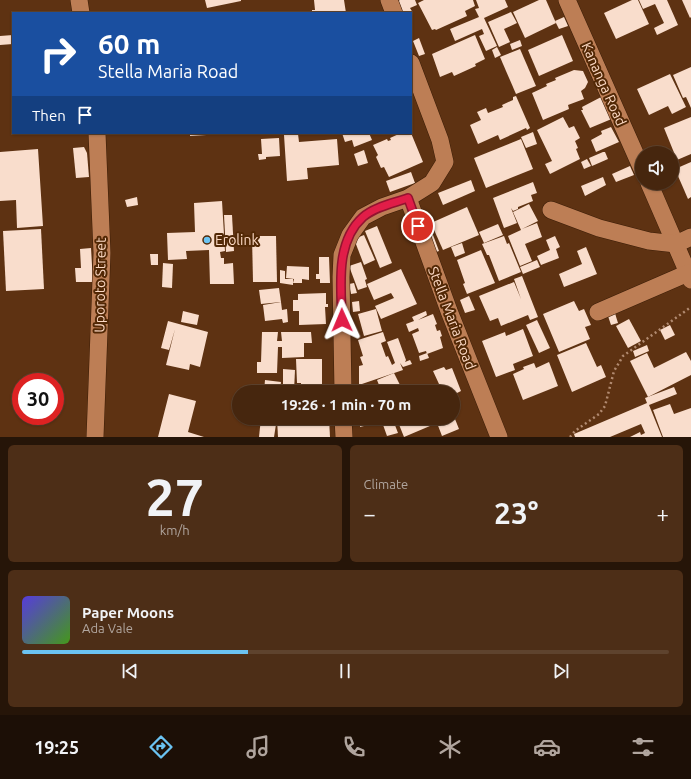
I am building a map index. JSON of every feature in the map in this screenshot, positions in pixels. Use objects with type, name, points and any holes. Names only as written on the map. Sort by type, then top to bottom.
[{"type":"street","points":[[79,0],[81,12]]},
{"type":"street","points":[[389,0],[394,12]]},
{"type":"street","name":"Kananga Road","points":[[567,0],[635,153]]},
{"type":"street","points":[[343,385],[342,255],[350,235],[363,217],[382,207],[408,198],[432,183],[445,162],[440,140],[412,66]]},
{"type":"street","name":"Uporoto Street","points":[[95,437],[102,253],[97,134]]},
{"type":"street","points":[[598,312],[690,277],[684,240],[653,190]]},
{"type":"street","name":"Stella Maria Road","points":[[408,198],[452,318],[499,437]]},
{"type":"street","points":[[551,210],[599,228],[649,240],[684,240]]},
{"type":"street","points":[[343,425],[344,437]]},
{"type":"path","points":[[570,437],[599,414],[605,406],[614,371],[623,356],[691,307]]},
{"type":"building","points":[[205,0],[241,0],[241,1],[207,8]]},
{"type":"building","points":[[314,0],[344,0],[346,12],[312,12],[312,10],[315,10]]},
{"type":"building","points":[[415,0],[417,5],[410,8],[413,13],[403,12],[398,1]]},
{"type":"building","points":[[424,0],[473,0],[475,6],[465,11],[467,16],[436,30],[432,30],[418,3]]},
{"type":"building","points":[[476,0],[505,0],[508,7],[484,18],[497,46],[486,51],[479,36],[484,34],[482,29],[455,41],[450,29],[479,17],[475,9],[479,8]]},
{"type":"building","points":[[539,0],[546,0],[556,23],[525,38],[513,12]]},
{"type":"building","points":[[632,0],[638,0],[649,24],[616,39],[604,13]]},
{"type":"building","points":[[639,0],[667,0],[678,25],[657,35],[654,28],[664,23],[655,4],[643,9]]},
{"type":"building","points":[[682,0],[691,0],[690,18]]},
{"type":"building","points":[[511,12],[517,23],[504,29],[510,42],[499,47],[488,22]]},
{"type":"building","points":[[564,17],[568,26],[559,29],[555,21]]},
{"type":"building","points":[[12,35],[12,44],[0,45],[0,36]]},
{"type":"building","points":[[475,35],[485,59],[475,64],[476,66],[454,76],[452,72],[440,77],[432,54]]},
{"type":"building","points":[[562,35],[573,61],[539,76],[528,50]]},
{"type":"building","points":[[419,38],[425,54],[419,56],[413,41]]},
{"type":"building","points":[[520,40],[522,46],[512,50],[510,44]]},
{"type":"building","points":[[497,47],[501,55],[495,58],[492,50]]},
{"type":"building","points":[[520,49],[536,86],[516,94],[500,57]]},
{"type":"building","points":[[691,67],[691,108],[686,97],[683,98],[673,75]]},
{"type":"building","points":[[574,70],[583,71],[588,82],[585,88],[581,91],[584,99],[568,105],[569,109],[543,120],[532,93],[547,86],[546,84],[556,80],[555,78]]},
{"type":"building","points":[[670,74],[686,107],[672,114],[668,106],[649,115],[637,89]]},
{"type":"building","points":[[605,95],[614,118],[590,128],[581,110],[583,110],[582,107]]},
{"type":"building","points":[[516,96],[530,128],[527,130],[526,128],[500,140],[498,135],[478,144],[470,125],[481,120],[477,112],[486,108],[488,113],[503,107],[502,105],[513,100],[513,97]]},
{"type":"building","points":[[563,117],[569,128],[574,126],[580,138],[575,141],[580,159],[550,174],[545,164],[552,161],[537,130]]},
{"type":"building","points":[[691,117],[691,154],[679,159],[679,146],[671,146],[664,128]]},
{"type":"building","points":[[611,127],[619,142],[596,152],[591,140],[602,134],[601,131]]},
{"type":"building","points":[[533,132],[537,144],[526,148],[521,137]]},
{"type":"building","points":[[190,134],[223,134],[190,136]]},
{"type":"building","points":[[298,134],[299,142],[337,139],[339,165],[307,168],[308,179],[287,181],[284,135]]},
{"type":"building","points":[[342,134],[369,134],[372,140],[354,147],[352,140],[345,142]]},
{"type":"building","points":[[399,134],[411,134],[423,162],[389,177],[384,167],[381,168],[376,157],[378,155],[373,145],[387,139],[388,141],[391,140],[390,138]]},
{"type":"building","points":[[279,138],[280,156],[266,157],[266,159],[259,160],[258,154],[262,154],[261,139]]},
{"type":"building","points":[[521,139],[533,169],[486,188],[474,158]]},
{"type":"building","points":[[84,147],[87,153],[89,177],[76,178],[73,148]]},
{"type":"building","points":[[38,149],[43,226],[17,228],[16,200],[0,201],[0,152]]},
{"type":"building","points":[[364,150],[368,163],[358,166],[354,154]]},
{"type":"building","points":[[605,152],[608,159],[592,166],[589,158]]},
{"type":"building","points":[[587,159],[591,166],[584,169],[581,162]]},
{"type":"building","points":[[691,162],[691,197],[688,199],[679,178],[679,167]]},
{"type":"building","points":[[630,166],[634,175],[616,182],[612,174]]},
{"type":"building","points":[[411,172],[415,183],[390,192],[386,181]]},
{"type":"building","points":[[603,177],[606,185],[585,196],[581,186]]},
{"type":"building","points":[[471,180],[475,191],[443,205],[438,193]]},
{"type":"building","points":[[533,182],[537,193],[531,195],[533,201],[518,207],[518,209],[513,211],[511,208],[517,223],[504,228],[493,198]]},
{"type":"building","points":[[137,197],[138,205],[127,207],[125,200]]},
{"type":"building","points":[[222,201],[225,251],[220,252],[221,258],[224,258],[224,264],[233,263],[234,284],[210,284],[209,250],[186,251],[187,259],[168,260],[167,233],[195,232],[194,203]]},
{"type":"building","points":[[529,204],[538,221],[522,229],[537,223],[542,237],[525,244],[532,261],[520,266],[508,236],[521,230],[513,212]]},
{"type":"building","points":[[467,207],[479,235],[443,250],[431,223]]},
{"type":"building","points":[[224,215],[232,215],[234,251],[226,252]]},
{"type":"building","points":[[498,224],[503,235],[484,243],[479,232]]},
{"type":"building","points":[[377,226],[392,263],[380,268],[365,231]]},
{"type":"building","points":[[41,229],[44,289],[6,291],[3,231]]},
{"type":"building","points":[[364,235],[375,260],[364,265],[354,239]]},
{"type":"building","points":[[433,235],[439,251],[433,253],[426,238]]},
{"type":"building","points":[[252,236],[276,236],[277,282],[253,282]]},
{"type":"building","points":[[504,236],[507,244],[509,243],[521,272],[499,281],[489,255],[487,255],[482,244]]},
{"type":"building","points":[[555,236],[560,247],[556,249],[559,258],[541,265],[537,256],[550,250],[546,240]]},
{"type":"building","points":[[462,243],[465,253],[455,257],[451,247]]},
{"type":"building","points":[[586,247],[597,274],[564,287],[559,274],[582,264],[577,251]]},
{"type":"building","points":[[91,248],[93,282],[76,282],[75,268],[81,268],[80,249]]},
{"type":"building","points":[[481,250],[495,283],[467,294],[457,260]]},
{"type":"building","points":[[150,254],[158,254],[158,265],[151,265]]},
{"type":"building","points":[[319,257],[329,257],[330,283],[320,283],[320,279],[316,279],[316,274],[319,274]]},
{"type":"building","points":[[537,260],[540,267],[523,274],[520,267]]},
{"type":"building","points":[[361,262],[367,279],[365,280],[367,287],[358,290],[349,266]]},
{"type":"building","points":[[163,263],[173,264],[172,288],[162,287]]},
{"type":"building","points":[[287,266],[309,267],[309,280],[302,279],[302,283],[293,283],[294,279],[286,278]]},
{"type":"building","points":[[401,269],[417,304],[381,319],[375,306],[394,298],[391,293],[374,300],[367,284]]},
{"type":"building","points":[[280,270],[285,271],[285,279],[293,279],[293,285],[280,283]]},
{"type":"building","points":[[522,276],[538,317],[530,320],[528,315],[501,326],[498,318],[490,321],[479,296],[514,282],[521,299],[514,279]]},
{"type":"building","points":[[354,283],[357,293],[351,294],[349,284]]},
{"type":"building","points":[[279,288],[281,302],[261,304],[259,290]]},
{"type":"building","points":[[326,293],[326,304],[328,304],[328,307],[325,307],[326,324],[299,325],[299,311],[293,311],[293,300],[298,300],[298,294]]},
{"type":"building","points":[[469,296],[475,310],[465,313],[460,300]]},
{"type":"building","points":[[359,301],[360,311],[353,312],[352,302]]},
{"type":"building","points":[[574,301],[579,311],[584,309],[591,325],[585,327],[590,339],[559,352],[543,314]]},
{"type":"building","points":[[281,302],[282,310],[287,309],[288,322],[283,323],[282,319],[265,321],[263,305]]},
{"type":"building","points":[[376,309],[382,331],[364,336],[358,314]]},
{"type":"building","points":[[614,310],[618,323],[611,325],[607,313]]},
{"type":"building","points":[[183,311],[199,315],[197,325],[181,322]]},
{"type":"building","points":[[426,311],[427,315],[418,320],[433,314],[437,324],[435,325],[437,331],[440,330],[442,336],[440,337],[443,348],[427,354],[426,351],[419,353],[412,334],[419,331],[418,328],[409,332],[406,324],[414,321],[412,317]]},
{"type":"building","points":[[629,319],[641,341],[628,348],[616,326]]},
{"type":"building","points":[[537,320],[550,348],[539,353],[526,325]]},
{"type":"building","points":[[168,321],[208,332],[200,367],[190,364],[189,370],[166,365],[175,329],[169,350],[161,348]]},
{"type":"building","points":[[670,325],[675,335],[665,340],[660,330]]},
{"type":"building","points":[[523,329],[533,356],[513,364],[515,370],[496,377],[482,341],[505,332],[506,336]]},
{"type":"building","points":[[262,332],[278,332],[277,341],[282,341],[281,332],[311,332],[312,343],[304,343],[304,357],[282,358],[282,347],[278,347],[277,373],[257,373],[257,362],[261,362]]},
{"type":"building","points":[[383,332],[386,341],[381,343],[386,357],[388,356],[392,365],[395,363],[387,342],[398,338],[406,360],[405,362],[410,360],[412,364],[403,367],[400,363],[403,370],[359,385],[359,366],[363,365],[360,357],[363,356],[358,340]]},
{"type":"building","points":[[586,343],[597,367],[601,365],[606,377],[572,392],[557,355]]},
{"type":"building","points":[[647,345],[649,351],[635,357],[633,351]]},
{"type":"building","points":[[686,352],[691,361],[691,375],[648,397],[630,361],[647,353],[654,368]]},
{"type":"building","points":[[427,353],[429,358],[420,361],[419,356]]},
{"type":"building","points":[[296,359],[322,359],[322,385],[301,385],[301,383],[297,383]]},
{"type":"building","points":[[549,362],[558,386],[523,400],[513,374],[524,369],[523,367],[534,363],[536,368]]},
{"type":"building","points":[[444,367],[446,370],[452,368],[459,385],[436,385],[439,384],[433,371]]},
{"type":"building","points":[[283,369],[295,370],[294,385],[283,385]]},
{"type":"building","points":[[394,373],[400,385],[379,385],[377,380]]},
{"type":"building","points":[[265,380],[281,382],[281,385],[265,385]]},
{"type":"building","points":[[674,387],[677,394],[649,405],[662,437],[630,437],[640,432],[641,435],[645,433],[641,424],[610,437],[575,437],[574,434],[647,403],[645,398]]},
{"type":"building","points":[[169,394],[196,401],[188,432],[204,437],[158,437]]},
{"type":"building","points":[[670,404],[674,414],[691,408],[691,437],[663,437],[653,410]]},
{"type":"building","points":[[260,425],[276,425],[274,437],[259,437]]},
{"type":"building","points":[[277,425],[329,425],[330,437],[278,437]]},
{"type":"building","points":[[383,425],[395,425],[398,433],[387,436]]},
{"type":"building","points":[[399,425],[432,425],[404,437]]},
{"type":"building","points":[[438,425],[457,425],[459,429],[442,436]]},
{"type":"place","name":"Erolink","points":[[207,240]]},
{"type":"route","points":[[342,320],[342,255],[350,235],[363,217],[382,207],[408,198],[418,226]]}]
